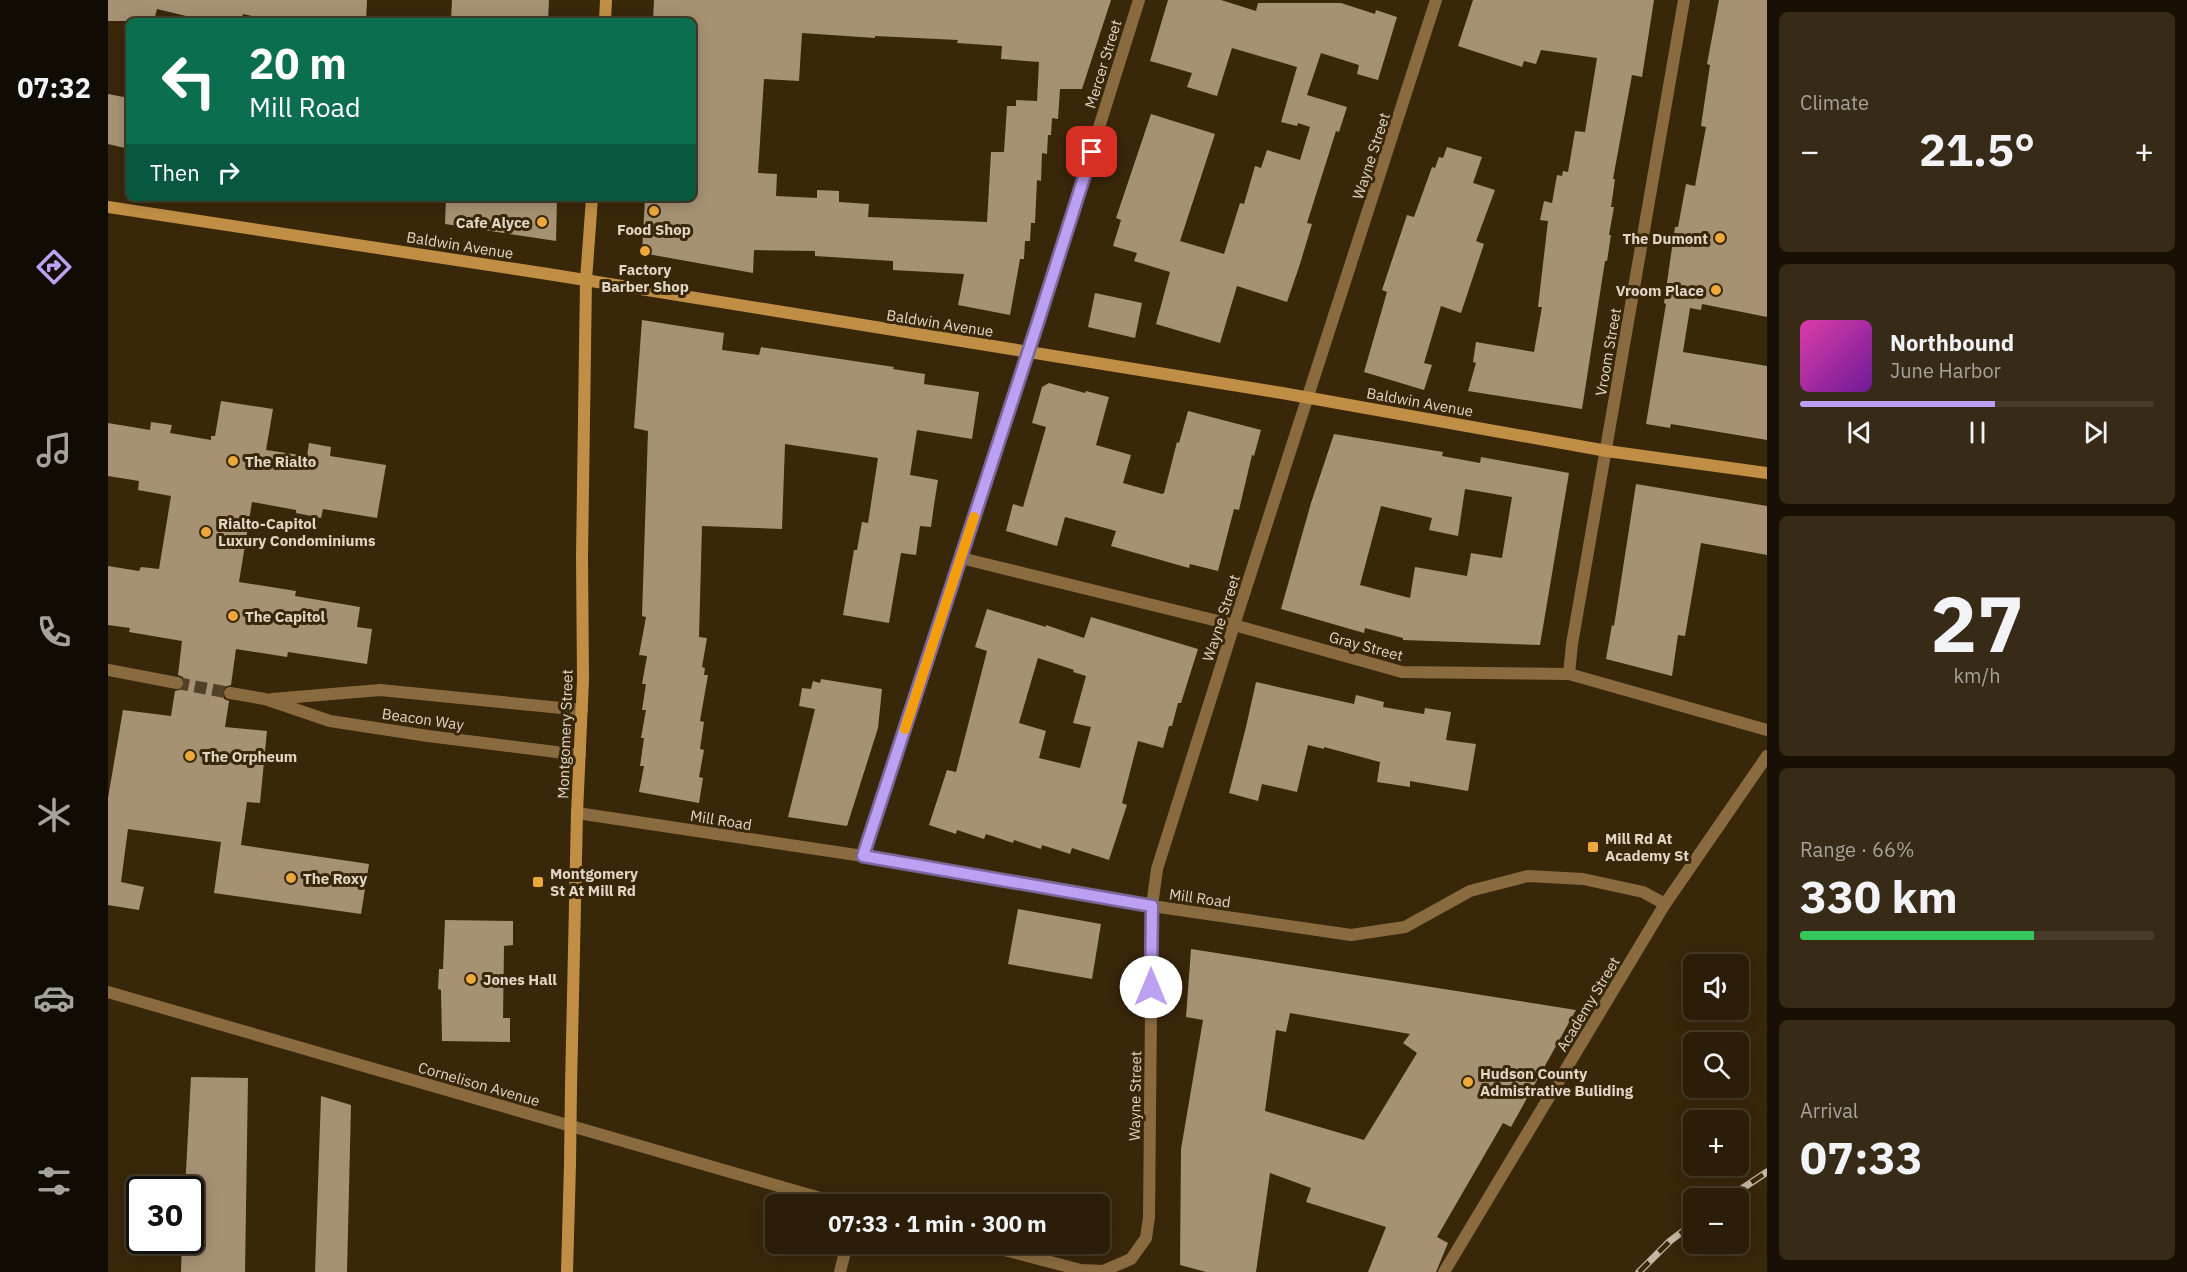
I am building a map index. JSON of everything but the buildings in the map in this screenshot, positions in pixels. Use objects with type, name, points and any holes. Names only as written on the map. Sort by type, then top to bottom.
[{"type":"street","points":[[605,18],[606,0]]},
{"type":"street","name":"Mercer Street","points":[[863,856],[1028,353],[1139,0]]},
{"type":"street","name":"Wayne Street","points":[[1020,1254],[1081,1270],[1103,1271],[1131,1259],[1146,1238],[1149,1217],[1152,906],[1157,869],[1436,0]]},
{"type":"street","name":"Vroom Street","points":[[1569,674],[1572,644],[1684,0]]},
{"type":"street","name":"Montgomery Street","points":[[567,1272],[577,813],[582,710],[586,280],[592,201]]},
{"type":"street","name":"Baldwin Avenue","points":[[108,207],[586,280],[1309,398],[1607,450],[1767,473]]},
{"type":"street","name":"Gray Street","points":[[961,558],[1234,625],[1402,672],[1569,674],[1767,730]]},
{"type":"street","points":[[108,670],[177,683]]},
{"type":"street","name":"Beacon Way","points":[[265,699],[380,690],[582,710]]},
{"type":"street","name":"Beacon Way","points":[[230,693],[265,699],[330,721],[580,755]]},
{"type":"street","name":"Academy Street","points":[[1444,1272],[1665,904],[1767,756]]},
{"type":"street","name":"Mill Road","points":[[577,813],[863,856],[1152,906],[1351,935],[1405,927],[1470,891],[1528,876],[1583,879],[1643,892],[1665,904]]},
{"type":"street","name":"Cornelison Avenue","points":[[108,992],[806,1194]]},
{"type":"street","points":[[840,1272],[844,1254]]},
{"type":"tunnel","points":[[177,683],[230,693]]},
{"type":"railway","points":[[1743,1188],[1767,1172]]},
{"type":"railway","points":[[1639,1272],[1683,1231]]},
{"type":"slow traffic","points":[[905,729],[974,517]]},
{"type":"place","name":"Food Shop","points":[[654,211]]},
{"type":"place","name":"Cafe Alyce","points":[[542,222]]},
{"type":"place","name":"The Dumont","points":[[1720,238]]},
{"type":"place","name":"Factory Barber Shop","points":[[645,251]]},
{"type":"place","name":"Vroom Place","points":[[1716,290]]},
{"type":"place","name":"The Rialto","points":[[233,461]]},
{"type":"place","name":"Rialto-Capitol Luxury Condominiums","points":[[206,532]]},
{"type":"place","name":"The Capitol","points":[[233,616]]},
{"type":"place","name":"The Orpheum","points":[[190,756]]},
{"type":"place","name":"Mill Rd At Academy St","points":[[1593,847]]},
{"type":"place","name":"The Roxy","points":[[291,878]]},
{"type":"place","name":"Montgomery St At Mill Rd","points":[[538,882]]},
{"type":"place","name":"Jones Hall","points":[[471,979]]},
{"type":"place","name":"Hudson County Admistrative Buliding","points":[[1468,1082]]},
{"type":"route","points":[[1092,152],[863,856],[1152,906],[1151,987]]}]
